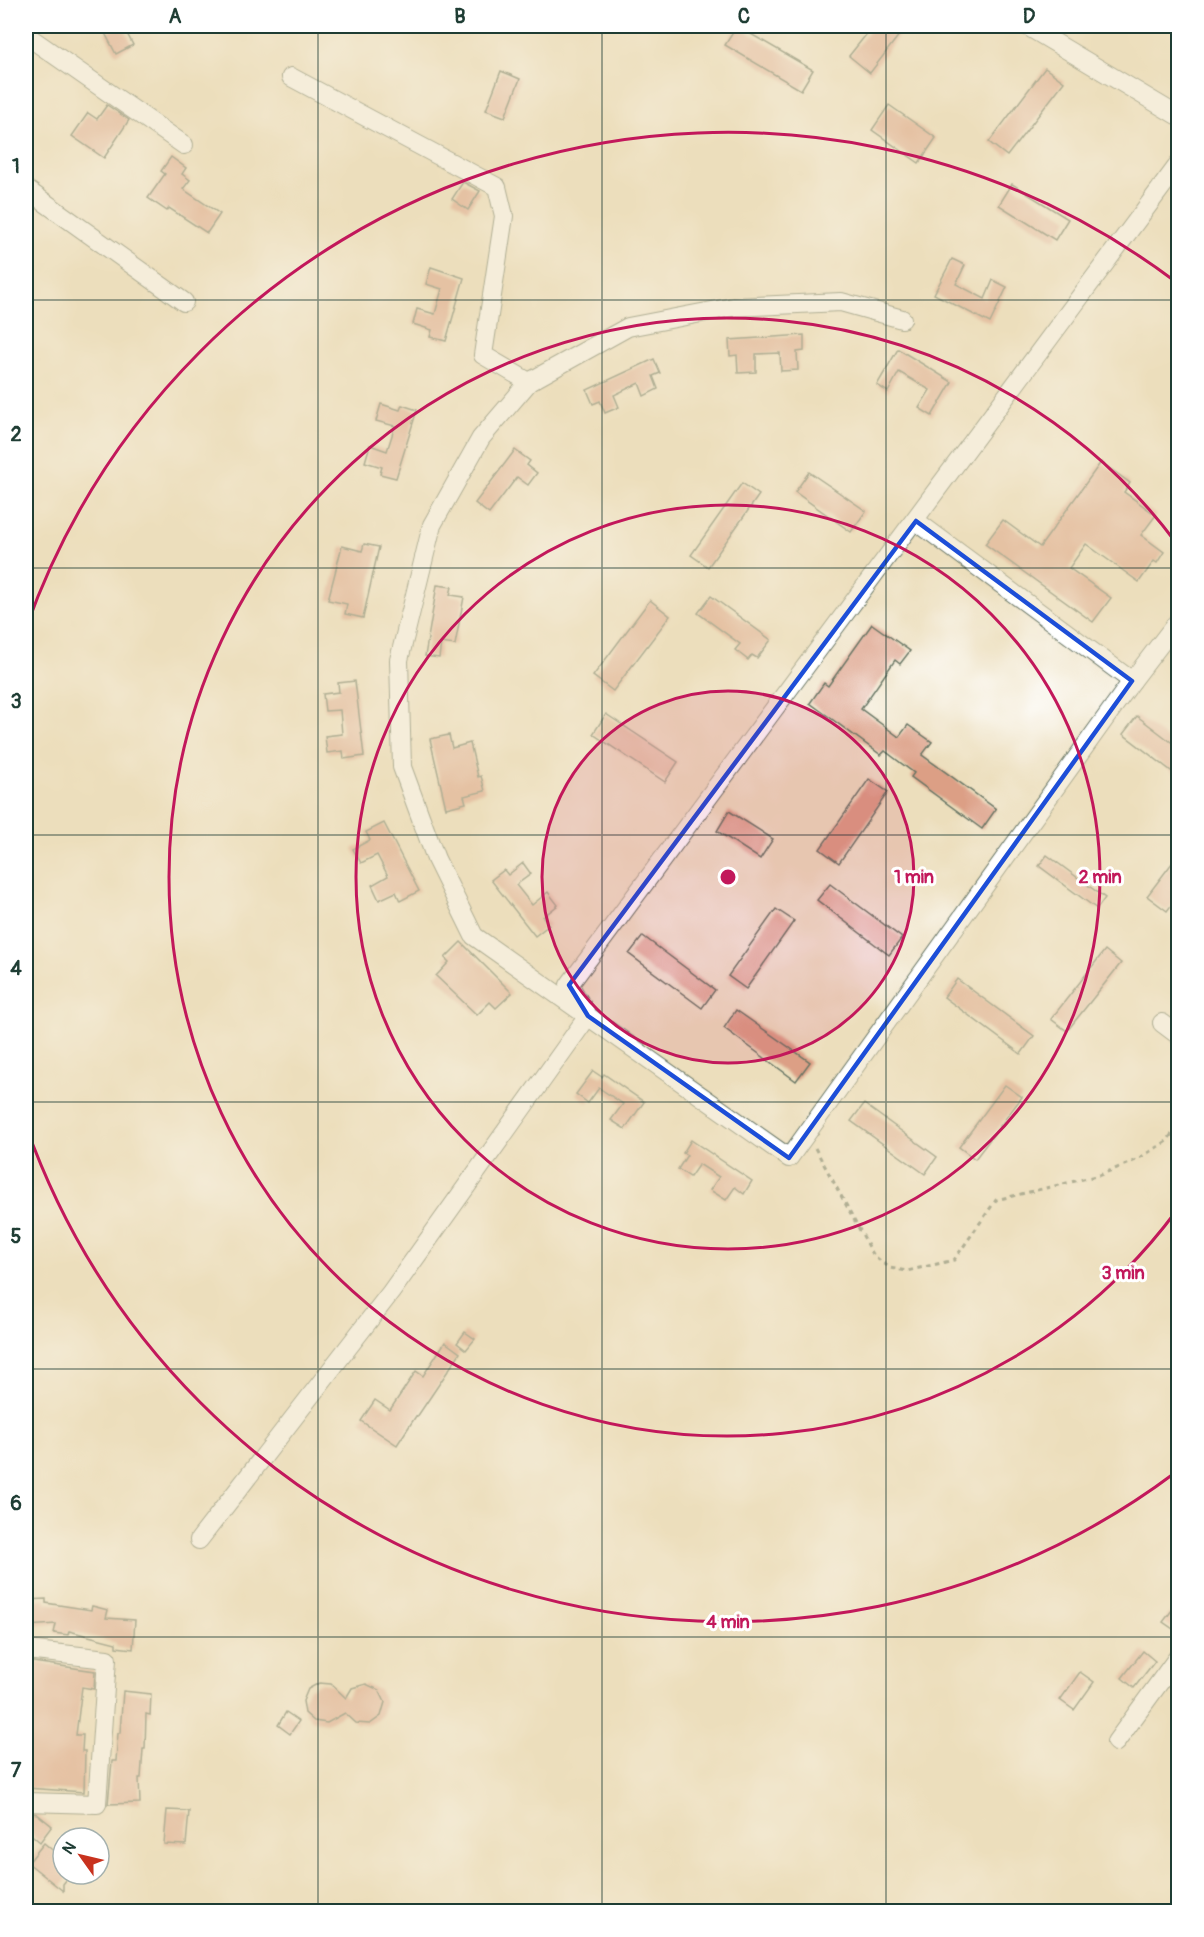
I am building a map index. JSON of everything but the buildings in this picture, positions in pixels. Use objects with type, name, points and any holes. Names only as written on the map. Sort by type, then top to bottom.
[{"type":"street","points":[[1027,26],[1179,116]]},
{"type":"street","points":[[26,35],[184,145]]},
{"type":"street","points":[[291,77],[497,187],[504,216],[483,355],[529,382]]},
{"type":"street","points":[[588,1016],[569,985],[1179,165]]},
{"type":"street","points":[[26,189],[184,302]]},
{"type":"street","points":[[902,319],[841,302],[733,307],[628,327],[529,382],[482,438],[432,525],[399,660],[402,767],[436,859],[474,936],[789,1158],[1132,681],[1179,621]]},
{"type":"street","points":[[916,521],[1132,681]]},
{"type":"street","points":[[199,1540],[392,1292],[588,1016]]},
{"type":"street","points":[[1162,1023],[1179,1035]]},
{"type":"street","points":[[26,1650],[107,1659],[97,1804],[26,1802]]},
{"type":"street","points":[[1116,1742],[1179,1657]]},
{"type":"path","points":[[807,1133],[874,1256],[890,1268],[907,1271],[954,1260],[996,1200],[1100,1174],[1136,1160],[1167,1141],[1179,1125]]},
{"type":"highlighted area","points":[[916,521],[1132,681],[789,1158],[588,1016],[569,985]]}]
